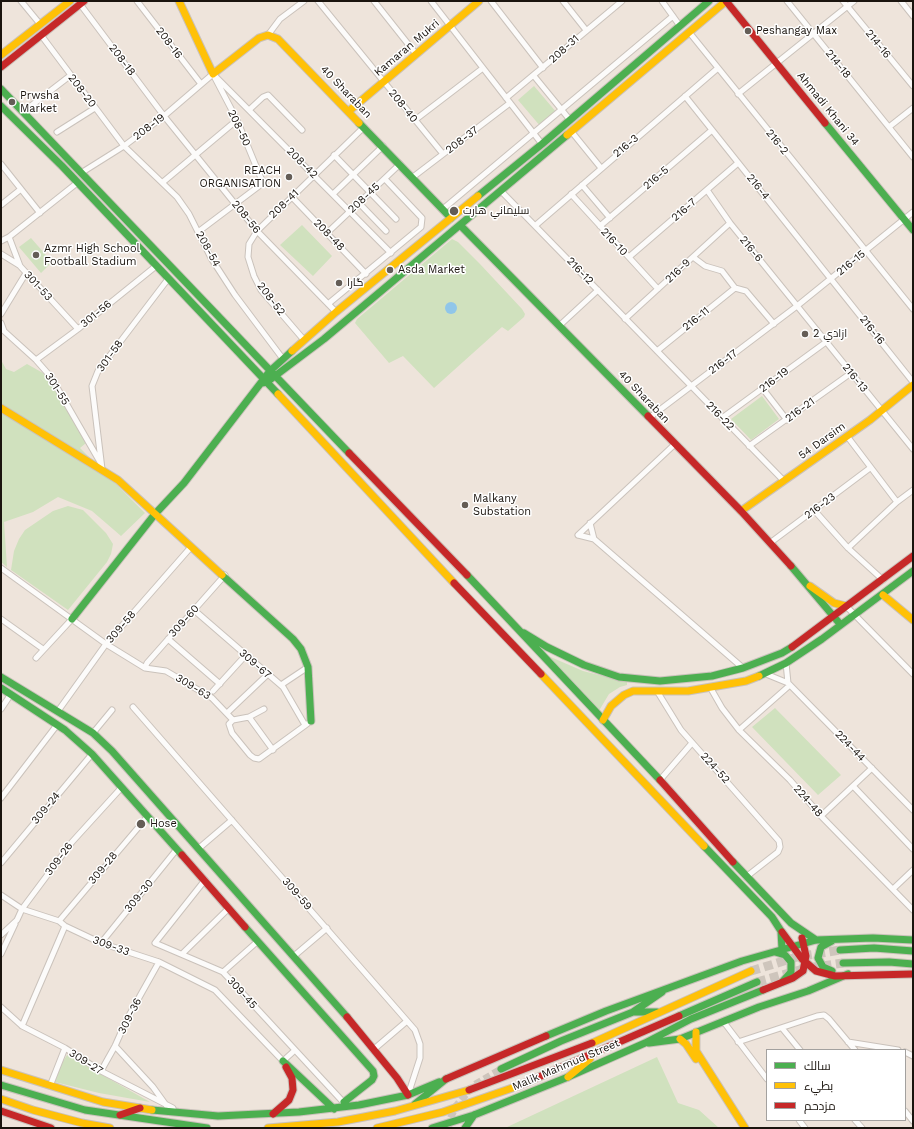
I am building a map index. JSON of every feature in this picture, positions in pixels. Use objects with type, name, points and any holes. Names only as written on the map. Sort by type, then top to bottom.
[{"type":"main road","points":[[1,55],[70,1]]},
{"type":"main road","points":[[179,1],[213,74],[258,38],[268,35]]},
{"type":"main road","name":"Kamaran Mukri","points":[[349,111],[479,1]]},
{"type":"main road","points":[[273,374],[284,359],[336,312],[542,144],[709,1]]},
{"type":"main road","points":[[72,619],[155,514],[184,483],[273,374],[385,289],[726,1]]},
{"type":"main road","name":"Ahmadi Khani 34","points":[[726,1],[913,230]]},
{"type":"main road","points":[[1,67],[82,3]]},
{"type":"main road","name":"40 Sharaban","points":[[268,35],[282,42],[451,218]]},
{"type":"main road","points":[[612,84],[619,91]]},
{"type":"main road","points":[[1,89],[423,529],[672,793],[746,877],[791,923],[804,943],[805,962]]},
{"type":"main road","points":[[600,94],[608,101]]},
{"type":"main road","points":[[1,106],[77,183],[430,558],[662,800],[778,925],[805,962],[816,970],[835,976],[848,974],[913,974]]},
{"type":"main road","name":"40 Sharaban","points":[[461,226],[741,511],[810,586],[834,603],[846,606]]},
{"type":"main road","points":[[377,279],[385,289]]},
{"type":"main road","name":"54 Darsim","points":[[741,511],[784,482],[881,411],[913,384]]},
{"type":"main road","points":[[1,408],[102,467],[191,547],[225,575],[293,639],[301,649],[308,667],[308,723]]},
{"type":"main road","points":[[412,539],[420,536],[423,529]]},
{"type":"main road","points":[[430,558],[431,550],[436,547],[440,547]]},
{"type":"main road","points":[[518,629],[547,647],[600,672],[619,677],[647,680],[690,680],[743,668],[782,653],[798,643],[913,556]]},
{"type":"main road","points":[[603,720],[611,706],[624,695],[640,690],[688,690],[746,681],[766,674],[786,663],[840,624],[884,595],[913,571]]},
{"type":"main road","name":"40 Sharaban","points":[[810,586],[816,597],[840,624]]},
{"type":"main road","points":[[884,595],[913,620]]},
{"type":"main road","points":[[1,677],[93,732],[112,751],[198,850],[294,956],[401,1084],[408,1095]]},
{"type":"main road","points":[[688,690],[690,680]]},
{"type":"main road","points":[[1,688],[57,725],[92,754],[373,1071],[373,1078],[346,1105]]},
{"type":"main road","points":[[650,789],[660,780]]},
{"type":"main road","points":[[662,800],[666,795],[672,793]]},
{"type":"main road","points":[[791,923],[816,940]]},
{"type":"main road","points":[[778,925],[782,937],[782,949]]},
{"type":"main road","points":[[1,1070],[103,1102],[174,1112],[218,1116],[273,1114],[334,1109],[346,1105],[408,1095],[606,1011],[742,961],[792,946],[816,940],[836,939],[873,938],[913,940]]},
{"type":"main road","points":[[836,939],[825,944],[818,952],[820,963],[828,970],[848,974]]},
{"type":"main road","points":[[840,950],[874,948],[913,951]]},
{"type":"main road","points":[[774,952],[785,954],[791,962],[791,972],[781,983]]},
{"type":"main road","name":"Malik Mahmud Street","points":[[432,1128],[474,1115],[568,1077],[645,1043],[698,1016],[781,983],[803,971],[805,962]]},
{"type":"main road","points":[[843,963],[868,962],[913,964]]},
{"type":"main road","points":[[268,1128],[338,1122],[411,1107],[459,1094],[587,1045],[657,1012],[751,971]]},
{"type":"main road","points":[[645,1043],[680,1039],[759,1007],[808,992],[848,974]]},
{"type":"main road","points":[[377,1128],[443,1112],[505,1092],[757,982]]},
{"type":"main road","points":[[501,1069],[562,1041],[633,1012],[670,987]]},
{"type":"main road","points":[[633,1012],[657,1012]]},
{"type":"main road","points":[[696,1032],[696,1051],[745,1128]]},
{"type":"main road","points":[[680,1039],[689,1048],[739,1128]]},
{"type":"main road","points":[[568,1077],[597,1053]]},
{"type":"main road","points":[[283,1061],[334,1109]]},
{"type":"main road","points":[[273,1114],[289,1100],[293,1090],[292,1078],[283,1061]]},
{"type":"main road","points":[[411,1107],[446,1079]]},
{"type":"main road","points":[[1,1085],[85,1110],[207,1128]]},
{"type":"main road","points":[[1,1099],[33,1110],[82,1123],[109,1128]]},
{"type":"main road","points":[[118,1116],[140,1108]]},
{"type":"main road","points":[[1,1111],[51,1128]]},
{"type":"main road","points":[[465,1128],[474,1115]]},
{"type":"street","points":[[21,1],[40,24]]},
{"type":"street","name":"208-16","points":[[137,1],[201,84]]},
{"type":"street","points":[[268,35],[280,19],[304,1]]},
{"type":"street","name":"208-40","points":[[318,1],[443,154]]},
{"type":"street","points":[[374,1],[416,54]]},
{"type":"street","points":[[431,1],[542,144]]},
{"type":"street","points":[[491,1],[543,68]]},
{"type":"street","points":[[563,1],[586,30]]},
{"type":"street","name":"208-31","points":[[506,98],[622,1]]},
{"type":"street","name":"214-18","points":[[787,1],[913,157]]},
{"type":"street","name":"214-16","points":[[843,1],[913,86]]},
{"type":"street","points":[[738,94],[854,1]]},
{"type":"street","points":[[901,1],[913,16]]},
{"type":"street","points":[[665,2],[680,26]]},
{"type":"street","name":"208-18","points":[[82,3],[164,116]]},
{"type":"street","points":[[443,209],[673,16]]},
{"type":"street","name":"216-2","points":[[689,32],[913,309]]},
{"type":"street","name":"208-20","points":[[41,35],[124,146]]},
{"type":"street","points":[[415,120],[483,68]]},
{"type":"street","name":"216-3","points":[[536,225],[718,68]]},
{"type":"street","name":"208-19","points":[[80,173],[124,146],[164,116],[213,74]]},
{"type":"street","name":"208-42","points":[[213,74],[391,252]]},
{"type":"street","name":"208-50","points":[[213,74],[236,120],[263,183],[236,205]]},
{"type":"street","points":[[23,112],[71,75]]},
{"type":"street","points":[[534,76],[570,120]]},
{"type":"street","points":[[249,110],[263,97],[268,95],[302,130]]},
{"type":"street","name":"216-4","points":[[685,96],[831,279]]},
{"type":"street","name":"208-37","points":[[413,177],[510,103]]},
{"type":"street","points":[[57,132],[95,108]]},
{"type":"street","points":[[889,127],[913,108]]},
{"type":"street","name":"208-56","points":[[164,116],[257,231],[336,312]]},
{"type":"street","points":[[163,182],[236,120]]},
{"type":"street","name":"208-41","points":[[257,231],[364,127]]},
{"type":"street","name":"216-5","points":[[600,226],[712,130]]},
{"type":"street","points":[[571,132],[601,168]]},
{"type":"street","name":"208-54","points":[[124,146],[163,182],[189,214],[211,258],[235,295],[284,359]]},
{"type":"street","points":[[333,194],[383,146]]},
{"type":"street","points":[[334,155],[396,219]]},
{"type":"street","name":"216-7","points":[[629,257],[738,163]]},
{"type":"street","points":[[1,164],[40,213]]},
{"type":"street","name":"208-45","points":[[327,233],[400,164]]},
{"type":"street","points":[[328,304],[421,227],[422,218],[385,179]]},
{"type":"street","points":[[1,241],[9,237],[77,183]]},
{"type":"street","points":[[582,184],[610,218]]},
{"type":"street","points":[[1,205],[21,189]]},
{"type":"street","name":"216-6","points":[[707,190],[730,223],[797,306]]},
{"type":"street","name":"216-12","points":[[501,191],[536,225],[624,319],[657,351]]},
{"type":"street","name":"216-10","points":[[571,194],[658,289]]},
{"type":"street","name":"208-48","points":[[292,197],[366,274]]},
{"type":"street","points":[[359,203],[386,231]]},
{"type":"street","points":[[198,232],[236,205]]},
{"type":"street","name":"216-15","points":[[797,306],[913,212]]},
{"type":"street","name":"216-9","points":[[624,319],[730,223]]},
{"type":"street","name":"208-52","points":[[257,231],[249,244],[248,257],[254,276],[261,290],[304,340]]},
{"type":"street","name":"301-53","points":[[9,237],[20,266],[78,329]]},
{"type":"street","points":[[400,245],[414,249]]},
{"type":"street","points":[[1,254],[20,266]]},
{"type":"street","points":[[693,256],[705,266],[722,271],[735,288],[746,291],[774,324]]},
{"type":"street","name":"301-56","points":[[36,360],[78,329],[156,266]]},
{"type":"street","points":[[1,314],[26,273]]},
{"type":"street","name":"301-58","points":[[102,467],[92,386],[98,371],[168,279]]},
{"type":"street","name":"216-16","points":[[831,279],[913,384]]},
{"type":"street","name":"216-11","points":[[657,351],[735,288]]},
{"type":"street","points":[[559,326],[598,290]]},
{"type":"street","name":"216-17","points":[[649,418],[797,306]]},
{"type":"street","name":"216-13","points":[[797,306],[913,449]]},
{"type":"street","name":"301-55","points":[[1,323],[4,331],[36,360],[51,377],[102,467]]},
{"type":"street","name":"216-19","points":[[722,418],[826,342]]},
{"type":"street","name":"216-22","points":[[657,351],[784,482]]},
{"type":"street","name":"216-21","points":[[749,446],[851,373]]},
{"type":"street","points":[[763,389],[787,420]]},
{"type":"street","points":[[847,436],[897,502]]},
{"type":"street","points":[[675,444],[577,536],[594,539],[743,668]]},
{"type":"street","name":"216-23","points":[[770,543],[870,468]]},
{"type":"street","points":[[848,548],[897,502],[913,490]]},
{"type":"street","points":[[814,510],[848,548],[883,580]]},
{"type":"street","points":[[590,523],[594,539]]},
{"type":"street","name":"309-58","points":[[58,711],[106,644],[191,547]]},
{"type":"street","points":[[1,568],[106,644],[145,668]]},
{"type":"street","name":"309-60","points":[[145,668],[147,663],[225,575]]},
{"type":"street","points":[[846,606],[913,674]]},
{"type":"street","name":"309-67","points":[[194,610],[280,685],[308,723]]},
{"type":"street","points":[[1,618],[43,649]]},
{"type":"street","points":[[36,658],[72,619]]},
{"type":"street","points":[[168,639],[220,684]]},
{"type":"street","points":[[213,692],[245,656]]},
{"type":"street","points":[[739,730],[789,684],[786,663]]},
{"type":"street","points":[[280,685],[308,667]]},
{"type":"street","name":"309-63","points":[[145,668],[166,671],[212,698],[227,713],[231,722],[232,733],[250,755],[259,759],[273,750]]},
{"type":"street","name":"224-44","points":[[766,674],[789,684],[913,810]]},
{"type":"street","points":[[227,713],[268,675]]},
{"type":"street","name":"224-48","points":[[710,687],[722,708],[739,730],[790,780],[821,816],[913,910]]},
{"type":"street","name":"224-52","points":[[657,691],[681,730],[779,842],[780,847],[778,852],[746,877]]},
{"type":"street","points":[[1,709],[11,694]]},
{"type":"street","name":"309-59","points":[[133,708],[415,1030],[420,1044],[420,1058],[408,1095]]},
{"type":"street","points":[[231,722],[249,717],[264,709]]},
{"type":"street","points":[[93,732],[112,710]]},
{"type":"street","points":[[249,717],[273,750],[308,723]]},
{"type":"street","points":[[1,798],[57,725]]},
{"type":"street","points":[[660,780],[692,743]]},
{"type":"street","name":"309-24","points":[[1,863],[92,754]]},
{"type":"street","points":[[821,816],[854,787],[872,768]]},
{"type":"street","name":"309-26","points":[[1,935],[16,920],[22,909],[72,842],[122,787]]},
{"type":"street","points":[[854,787],[913,848]]},
{"type":"street","name":"309-28","points":[[59,921],[148,816]]},
{"type":"street","points":[[198,850],[232,820]]},
{"type":"street","name":"309-30","points":[[101,944],[177,849]]},
{"type":"street","points":[[893,889],[913,870]]},
{"type":"street","name":"309-45","points":[[205,880],[155,943],[223,972],[294,1051],[346,1105]]},
{"type":"street","points":[[1,895],[22,909],[59,921]]},
{"type":"street","points":[[182,954],[229,908]]},
{"type":"street","points":[[1,954],[16,920]]},
{"type":"street","name":"309-33","points":[[59,921],[65,926],[101,944],[159,962],[215,990],[283,1061]]},
{"type":"street","points":[[22,1026],[65,926]]},
{"type":"street","points":[[294,956],[327,928]]},
{"type":"street","points":[[223,972],[258,941]]},
{"type":"street","name":"309-36","points":[[101,1071],[115,1046],[127,1019],[159,962]]},
{"type":"street","name":"309-27","points":[[1,1007],[22,1026],[65,1048],[101,1071],[173,1108],[174,1112]]},
{"type":"street","points":[[738,1042],[824,1015],[854,1049]]},
{"type":"street","points":[[373,1050],[407,1021]]},
{"type":"street","points":[[723,1021],[766,1078]]},
{"type":"street","points":[[782,1028],[799,1049]]},
{"type":"street","points":[[848,1042],[892,1049]]},
{"type":"street","points":[[115,1046],[153,1087],[167,1105]]},
{"type":"street","points":[[50,1086],[65,1048]]},
{"type":"street","points":[[283,1061],[294,1051]]},
{"type":"street","points":[[906,1113],[913,1121]]},
{"type":"green space","points":[[534,86],[557,113],[541,127],[518,100]]},
{"type":"green space","points":[[302,225],[332,256],[313,276],[280,245]]},
{"type":"green space","name":"Azmr High School Football Stadium","points":[[31,238],[52,262],[41,273],[19,247]]},
{"type":"green space","points":[[452,239],[458,242],[480,264],[525,314],[524,317],[508,331],[502,327],[434,388],[403,356],[389,363],[355,323],[357,319]]},
{"type":"green space","points":[[1,360],[6,369],[14,372],[27,364],[43,373],[55,389],[86,443],[80,448],[145,513],[121,536],[92,511],[58,497],[33,512],[4,522],[7,567],[1,562]]},
{"type":"green space","points":[[762,396],[779,419],[751,440],[731,419]]},
{"type":"green space","points":[[68,506],[83,510],[106,533],[113,544],[111,554],[107,562],[68,610],[11,570],[14,551],[25,530],[53,511]]},
{"type":"green space","points":[[539,652],[583,671],[627,682],[627,685],[620,687],[609,694],[597,714]]},
{"type":"green space","points":[[775,708],[841,775],[818,795],[752,727]]},
{"type":"green space","points":[[67,1055],[150,1102],[99,1093],[51,1081]]},
{"type":"green space","points":[[657,1057],[678,1103],[699,1110],[719,1128],[505,1128]]},
{"type":"water","points":[[449,302],[453,302],[457,308],[453,314],[449,314],[445,310],[445,306]]},
{"type":"tunnel","points":[[751,971],[797,957],[840,950]]},
{"type":"tunnel","points":[[757,982],[807,968],[843,963]]},
{"type":"tunnel","points":[[448,1128],[456,1106],[474,1085],[501,1069]]},
{"type":"traffic: fast","points":[[478,196],[542,144],[709,1]]},
{"type":"traffic: fast","points":[[1,89],[349,453]]},
{"type":"traffic: fast","points":[[1,106],[62,166],[278,394]]},
{"type":"traffic: fast","points":[[359,123],[451,218]]},
{"type":"traffic: fast","points":[[825,123],[913,230]]},
{"type":"traffic: fast","points":[[262,383],[267,382],[324,339],[567,135]]},
{"type":"traffic: fast","points":[[461,226],[648,416]]},
{"type":"traffic: fast","points":[[72,619],[155,514],[184,483],[270,371],[292,351]]},
{"type":"traffic: fast","points":[[791,566],[840,624]]},
{"type":"traffic: fast","points":[[759,676],[786,663],[822,639],[913,571]]},
{"type":"traffic: fast","points":[[222,575],[293,639],[301,649],[308,667],[311,721]]},
{"type":"traffic: fast","points":[[467,575],[660,780]]},
{"type":"traffic: fast","points":[[524,633],[547,647],[584,665],[619,677],[660,681],[712,676],[743,668],[782,653],[792,647]]},
{"type":"traffic: fast","points":[[1,677],[93,733],[112,751],[347,1017]]},
{"type":"traffic: fast","points":[[1,688],[65,730],[92,754],[182,855]]},
{"type":"traffic: fast","points":[[704,846],[772,917],[781,931],[782,949]]},
{"type":"traffic: fast","points":[[733,862],[791,923],[816,940]]},
{"type":"traffic: fast","points":[[245,927],[373,1071],[374,1076],[372,1080],[344,1102]]},
{"type":"traffic: fast","points":[[546,1036],[606,1011],[742,961],[816,940],[873,938],[913,940]]},
{"type":"traffic: fast","points":[[832,941],[821,947],[818,958],[823,967],[832,971]]},
{"type":"traffic: fast","points":[[840,950],[874,948],[913,951]]},
{"type":"traffic: fast","points":[[775,952],[785,955],[791,962],[791,972],[783,981]]},
{"type":"traffic: fast","points":[[843,963],[889,962],[913,964]]},
{"type":"traffic: fast","points":[[649,1043],[680,1039],[759,1007],[808,991],[848,974]]},
{"type":"traffic: fast","points":[[679,1016],[757,982]]},
{"type":"traffic: fast","points":[[432,1128],[474,1115],[568,1077],[645,1043],[691,1019],[763,990]]},
{"type":"traffic: fast","points":[[633,1012],[662,992]]},
{"type":"traffic: fast","points":[[501,1069],[561,1041],[633,1012],[657,1012]]},
{"type":"traffic: fast","points":[[283,1061],[334,1109]]},
{"type":"traffic: fast","points":[[415,1104],[446,1079]]},
{"type":"traffic: fast","points":[[152,1110],[218,1116],[299,1112],[359,1105],[408,1095],[439,1082]]},
{"type":"traffic: fast","points":[[1,1085],[85,1110],[207,1128]]},
{"type":"traffic: fast","points":[[465,1128],[474,1115]]},
{"type":"traffic: slow","points":[[1,55],[70,1]]},
{"type":"traffic: slow","points":[[179,1],[213,74],[259,38],[268,35],[278,39],[359,123]]},
{"type":"traffic: slow","points":[[349,111],[479,1]]},
{"type":"traffic: slow","points":[[567,135],[726,1]]},
{"type":"traffic: slow","points":[[292,351],[336,312],[478,196]]},
{"type":"traffic: slow","points":[[741,511],[870,420],[913,385]]},
{"type":"traffic: slow","points":[[278,394],[454,583]]},
{"type":"traffic: slow","points":[[1,408],[118,480],[222,575]]},
{"type":"traffic: slow","points":[[810,586],[834,603],[846,606]]},
{"type":"traffic: slow","points":[[883,595],[913,620]]},
{"type":"traffic: slow","points":[[541,674],[704,846]]},
{"type":"traffic: slow","points":[[603,720],[611,706],[624,695],[633,691],[688,691],[746,681],[759,676]]},
{"type":"traffic: slow","points":[[592,1043],[751,971]]},
{"type":"traffic: slow","points":[[696,1032],[696,1051],[745,1128]]},
{"type":"traffic: slow","points":[[680,1039],[686,1044],[696,1059]]},
{"type":"traffic: slow","points":[[568,1077],[590,1059]]},
{"type":"traffic: slow","points":[[1,1070],[103,1102],[152,1110]]},
{"type":"traffic: slow","points":[[377,1128],[443,1112],[518,1086]]},
{"type":"traffic: slow","points":[[268,1128],[338,1122],[395,1111],[469,1090]]},
{"type":"traffic: slow","points":[[1,1099],[33,1110],[82,1123],[110,1128]]},
{"type":"traffic: jam","points":[[1,67],[84,1]]},
{"type":"traffic: jam","points":[[726,1],[825,123]]},
{"type":"traffic: jam","points":[[648,416],[741,511],[791,566]]},
{"type":"traffic: jam","points":[[349,453],[467,575]]},
{"type":"traffic: jam","points":[[792,647],[913,556]]},
{"type":"traffic: jam","points":[[454,583],[541,674]]},
{"type":"traffic: jam","points":[[660,780],[733,862]]},
{"type":"traffic: jam","points":[[182,855],[245,927]]},
{"type":"traffic: jam","points":[[782,932],[802,959],[816,971],[835,976],[913,974]]},
{"type":"traffic: jam","points":[[763,990],[793,978],[803,971],[806,956],[802,938]]},
{"type":"traffic: jam","points":[[518,1086],[679,1016]]},
{"type":"traffic: jam","points":[[347,1017],[397,1078],[408,1095]]},
{"type":"traffic: jam","points":[[446,1079],[546,1036]]},
{"type":"traffic: jam","points":[[469,1090],[592,1043]]},
{"type":"traffic: jam","points":[[273,1114],[289,1100],[293,1090],[292,1078],[286,1067]]},
{"type":"traffic: jam","points":[[120,1115],[140,1108]]},
{"type":"traffic: jam","points":[[1,1111],[51,1128]]},
{"type":"place","name":"Peshangay Max","points":[[748,31]]},
{"type":"place","name":"Prwsha Market","points":[[12,102]]},
{"type":"place","name":"REACH ORGANISATION","points":[[289,177]]},
{"type":"place","name":"سليماني هارت","points":[[454,211]]},
{"type":"place","name":"Azmr High School Football Stadium","points":[[36,255]]},
{"type":"place","name":"Asda Market","points":[[390,270]]},
{"type":"place","name":"گارا","points":[[339,283]]},
{"type":"place","name":"ازادي 2","points":[[805,334]]},
{"type":"place","name":"Malkany Substation","points":[[465,505]]},
{"type":"place","name":"Hose","points":[[141,824]]}]
